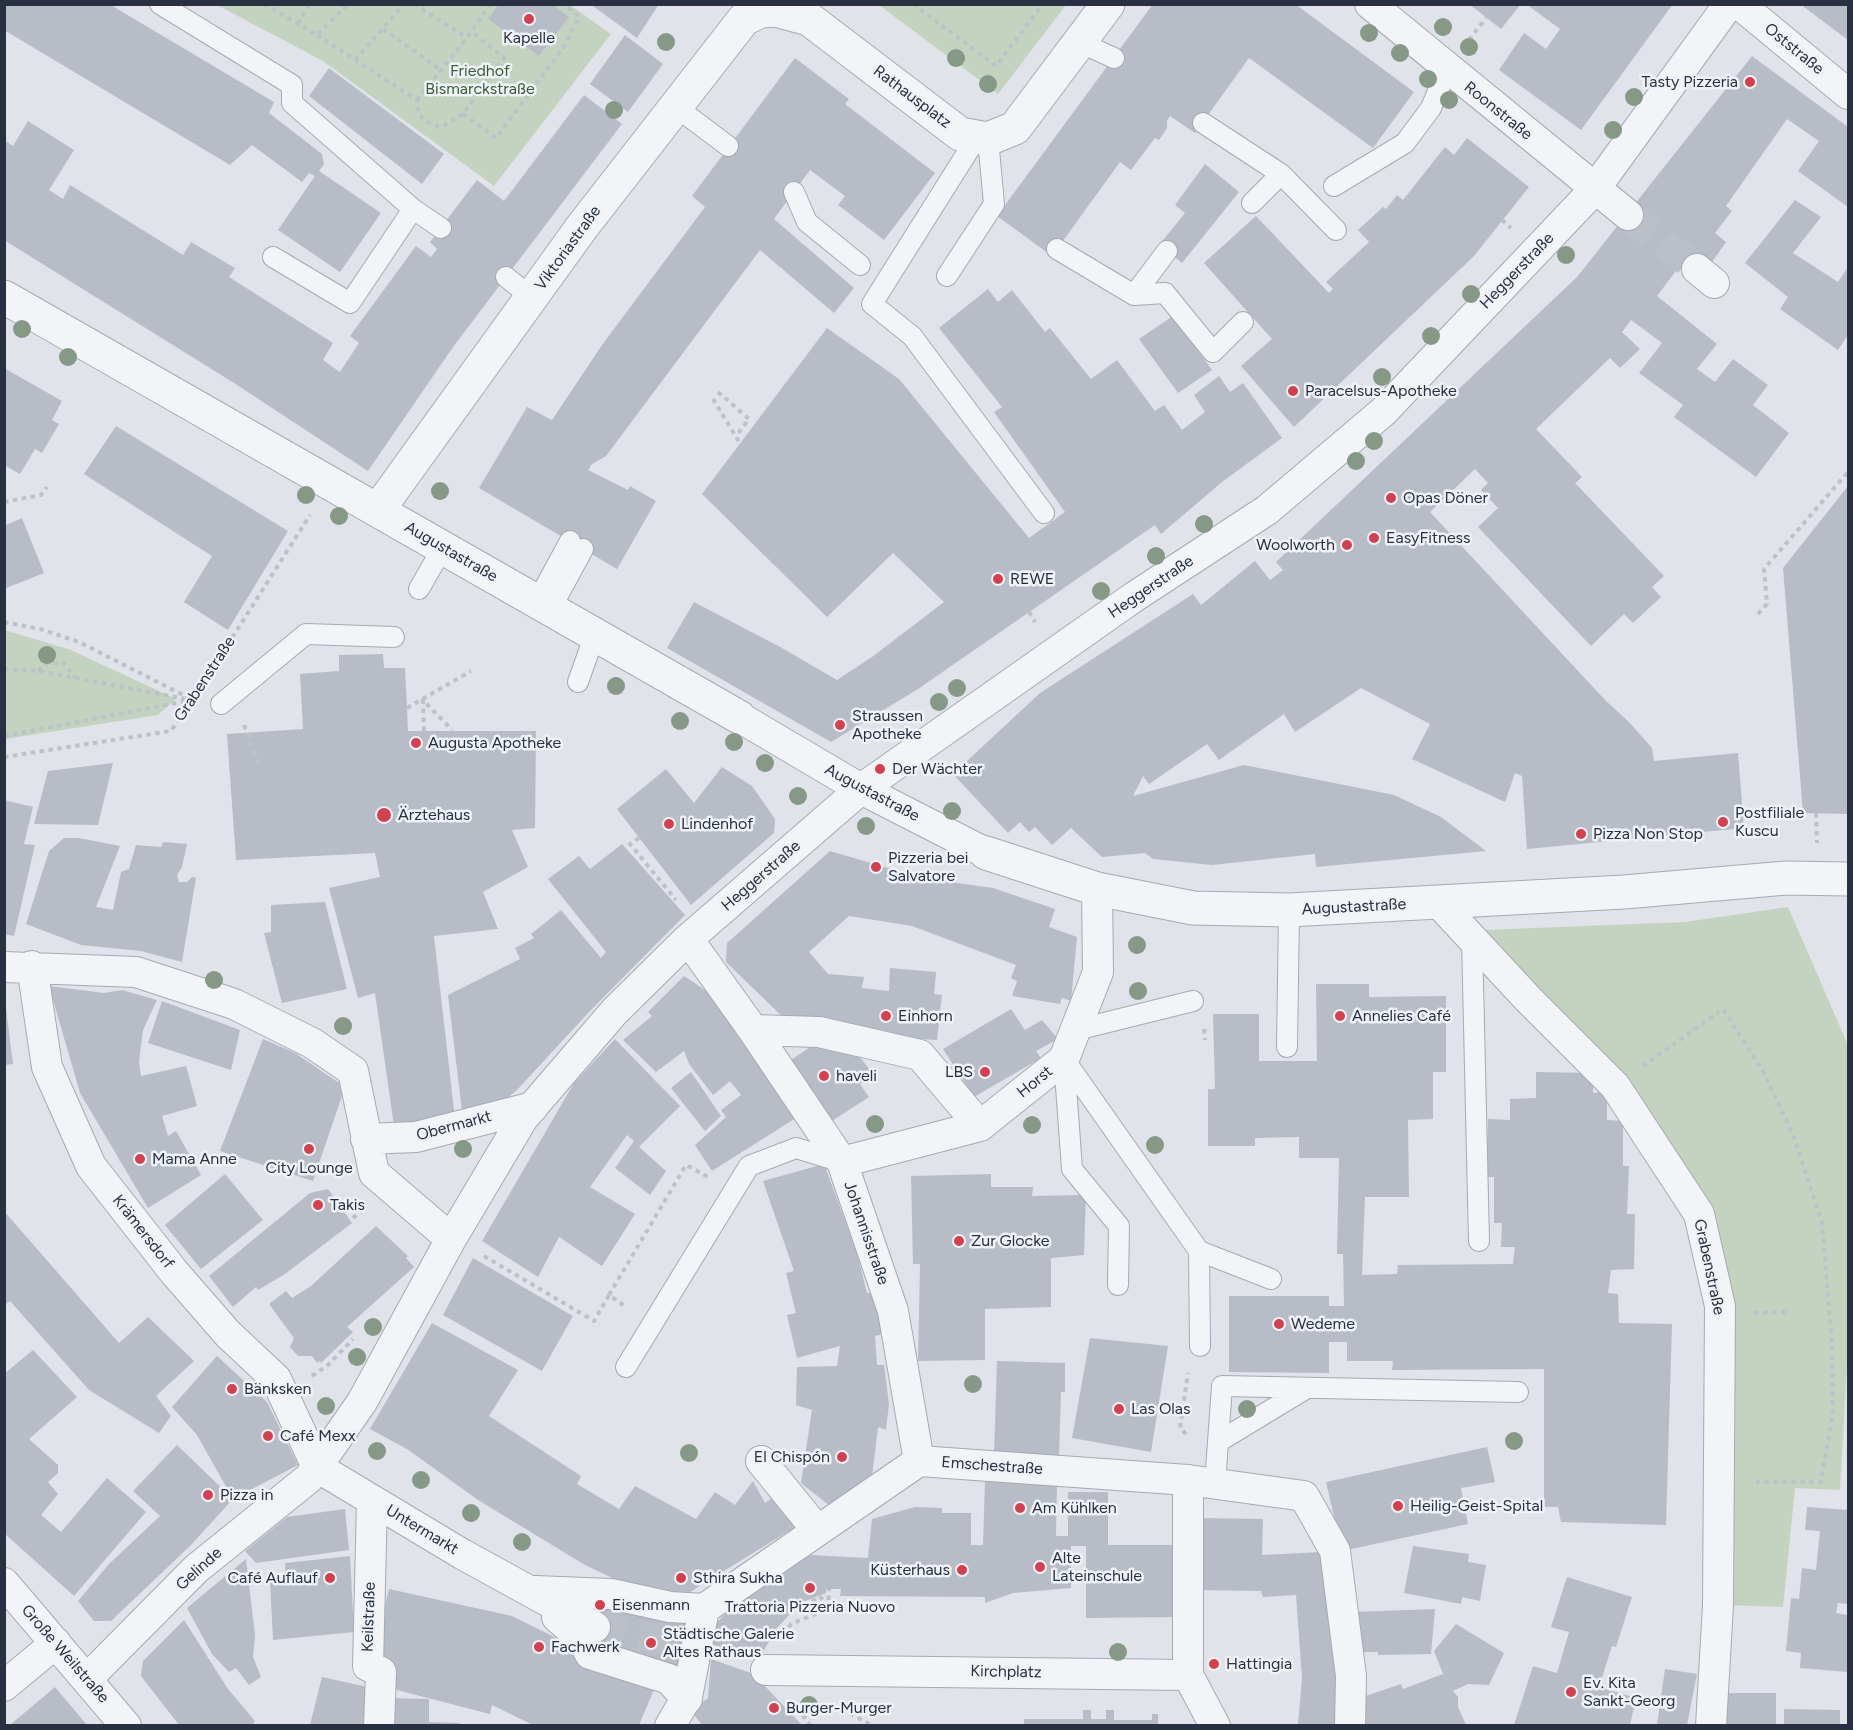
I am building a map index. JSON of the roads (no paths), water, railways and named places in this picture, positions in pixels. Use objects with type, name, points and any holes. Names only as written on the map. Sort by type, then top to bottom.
[{"type":"street","points":[[982,138],[1015,128],[1108,4]]},
{"type":"street","name":"Roonstraße","points":[[1370,4],[1594,190],[1628,215]]},
{"type":"street","name":"Heggerstraße","points":[[528,1113],[614,1011],[694,934],[861,789],[1134,597],[1267,510],[1384,411],[1594,190],[1728,4]]},
{"type":"street","name":"Oststraße","points":[[1739,4],[1848,93]]},
{"type":"street","name":"Viktoriastraße","points":[[378,510],[531,297],[744,19],[761,11],[776,10]]},
{"type":"street","name":"Rathausplatz","points":[[776,10],[809,19],[960,134],[982,138]]},
{"type":"street","name":"Augustastraße","points":[[4,297],[444,547],[861,789],[986,853],[1097,889],[1193,908],[1289,910],[1624,892],[1786,878],[1848,879]]},
{"type":"street","name":"Horst","points":[[842,1162],[980,1126],[1064,1059],[1098,972],[1097,889]]},
{"type":"street","name":"Grabenstraße","points":[[1439,903],[1616,1086],[1699,1214],[1720,1306],[1719,1593],[1711,1725]]},
{"type":"street","name":"Johannisstraße","points":[[694,934],[753,1030],[842,1162],[893,1311],[920,1461]]},
{"type":"street","points":[[18,967],[136,972],[234,1004],[312,1043],[352,1071],[374,1173],[451,1239]]},
{"type":"street","name":"Krämersdorf","points":[[18,967],[47,1067],[91,1166],[174,1272],[228,1334],[276,1379],[316,1467]]},
{"type":"street","points":[[753,1030],[819,1032],[920,1055],[980,1126]]},
{"type":"street","name":"Obermarkt","points":[[366,1139],[416,1137],[528,1113]]},
{"type":"street","name":"Obermarkt","points":[[316,1467],[362,1402],[451,1239],[528,1113]]},
{"type":"street","points":[[761,1461],[817,1530]]},
{"type":"street","name":"Emschestraße","points":[[704,1610],[920,1461],[1201,1482],[1304,1496],[1335,1551],[1351,1676],[1350,1725]]},
{"type":"street","name":"Untermarkt","points":[[316,1467],[595,1627]]},
{"type":"street","name":"Gelinde","points":[[87,1679],[196,1569],[309,1478],[316,1467]]},
{"type":"street","points":[[1201,1482],[1188,1675],[1215,1725]]},
{"type":"street","name":"Keilstraße","points":[[372,1501],[368,1666],[381,1672],[378,1725]]},
{"type":"street","name":"Große Weilstraße","points":[[4,1583],[126,1725]]},
{"type":"street","name":"Untermarkt","points":[[529,1590],[611,1594],[670,1607],[704,1610]]},
{"type":"street","name":"Untermarkt","points":[[529,1590],[583,1640],[590,1654],[669,1679],[687,1699]]},
{"type":"street","points":[[670,1725],[687,1699],[701,1647],[704,1610]]},
{"type":"street","points":[[4,1686],[56,1643]]},
{"type":"street","name":"Kirchplatz","points":[[766,1670],[1188,1675]]},
{"type":"lane","points":[[160,4],[292,85],[292,103],[413,209],[441,228]]},
{"type":"lane","points":[[1079,42],[1114,58]]},
{"type":"lane","points":[[1334,186],[1405,143],[1431,108],[1447,69]]},
{"type":"lane","points":[[676,106],[728,146]]},
{"type":"lane","points":[[1203,123],[1281,174],[1336,230]]},
{"type":"lane","points":[[947,276],[994,204],[982,138]]},
{"type":"lane","points":[[982,138],[872,304],[912,336],[1044,513]]},
{"type":"lane","points":[[1252,202],[1281,174]]},
{"type":"lane","points":[[794,192],[807,222],[860,266]]},
{"type":"lane","points":[[273,257],[350,303],[413,209]]},
{"type":"lane","points":[[1057,249],[1134,295],[1165,292],[1213,352],[1243,322]]},
{"type":"lane","points":[[1134,295],[1167,251]]},
{"type":"lane","points":[[506,277],[531,297]]},
{"type":"lane","points":[[544,606],[577,545]]},
{"type":"lane","points":[[419,590],[444,547]]},
{"type":"lane","points":[[221,704],[306,634],[394,637]]},
{"type":"lane","points":[[578,682],[595,634]]},
{"type":"lane","points":[[1287,1047],[1289,910]]},
{"type":"lane","points":[[1472,939],[1479,1242]]},
{"type":"lane","points":[[1076,1030],[1193,1001]]},
{"type":"lane","points":[[1064,1059],[1199,1251],[1272,1279]]},
{"type":"lane","points":[[1064,1059],[1072,1169],[1119,1226],[1118,1285]]},
{"type":"lane","points":[[626,1367],[749,1166],[795,1148],[842,1162]]},
{"type":"lane","points":[[1199,1251],[1200,1346]]},
{"type":"lane","points":[[1201,1482],[1218,1442],[1222,1386],[1518,1392]]},
{"type":"lane","points":[[1218,1442],[1307,1388]]},
{"type":"tunnel","points":[[1628,215],[1697,269]]},
{"type":"tunnel","points":[[595,1627],[691,1645]]},
{"type":"place","name":"Kapelle","points":[[529,19]]},
{"type":"place","name":"Tasty Pizzeria","points":[[1750,82]]},
{"type":"place","name":"Paracelsus-Apotheke","points":[[1293,391]]},
{"type":"place","name":"Opas Döner","points":[[1391,498]]},
{"type":"place","name":"EasyFitness","points":[[1374,538]]},
{"type":"place","name":"Woolworth","points":[[1347,545]]},
{"type":"place","name":"REWE","points":[[998,579]]},
{"type":"place","name":"Straussen Apotheke","points":[[840,725]]},
{"type":"place","name":"Augusta Apotheke","points":[[416,743]]},
{"type":"place","name":"Der Wächter","points":[[880,769]]},
{"type":"place","name":"Ärztehaus","points":[[384,815]]},
{"type":"place","name":"Postfiliale Kuscu","points":[[1723,822]]},
{"type":"place","name":"Lindenhof","points":[[669,824]]},
{"type":"place","name":"Pizza Non Stop","points":[[1581,834]]},
{"type":"place","name":"Pizzeria bei Salvatore","points":[[876,867]]},
{"type":"place","name":"Einhorn","points":[[886,1016]]},
{"type":"place","name":"Annelies Café","points":[[1340,1016]]},
{"type":"place","name":"LBS","points":[[985,1072]]},
{"type":"place","name":"haveli","points":[[824,1076]]},
{"type":"place","name":"City Lounge","points":[[309,1149]]},
{"type":"place","name":"Mama Anne","points":[[140,1159]]},
{"type":"place","name":"Takis","points":[[318,1205]]},
{"type":"place","name":"Zur Glocke","points":[[959,1241]]},
{"type":"place","name":"Wedeme","points":[[1279,1324]]},
{"type":"place","name":"Bänksken","points":[[232,1389]]},
{"type":"place","name":"Las Olas","points":[[1119,1409]]},
{"type":"place","name":"Café Mexx","points":[[268,1436]]},
{"type":"place","name":"El Chispón","points":[[842,1457]]},
{"type":"place","name":"Pizza in","points":[[208,1495]]},
{"type":"place","name":"Heilig-Geist-Spital","points":[[1398,1506]]},
{"type":"place","name":"Am Kühlken","points":[[1020,1508]]},
{"type":"place","name":"Alte Lateinschule","points":[[1040,1567]]},
{"type":"place","name":"Küsterhaus","points":[[962,1570]]},
{"type":"place","name":"Café Auflauf","points":[[330,1578]]},
{"type":"place","name":"Sthira Sukha","points":[[681,1578]]},
{"type":"place","name":"Trattoria Pizzeria Nuovo","points":[[810,1588]]},
{"type":"place","name":"Eisenmann","points":[[600,1605]]},
{"type":"place","name":"Städtische Galerie Altes Rathaus","points":[[651,1643]]},
{"type":"place","name":"Fachwerk","points":[[539,1647]]},
{"type":"place","name":"Hattingia","points":[[1214,1664]]},
{"type":"place","name":"Ev. Kita Sankt-Georg","points":[[1571,1692]]},
{"type":"place","name":"Burger-Murger","points":[[774,1708]]},
{"type":"park label","name":"Friedhof Bismarckstraße","points":[[480,80]]}]
